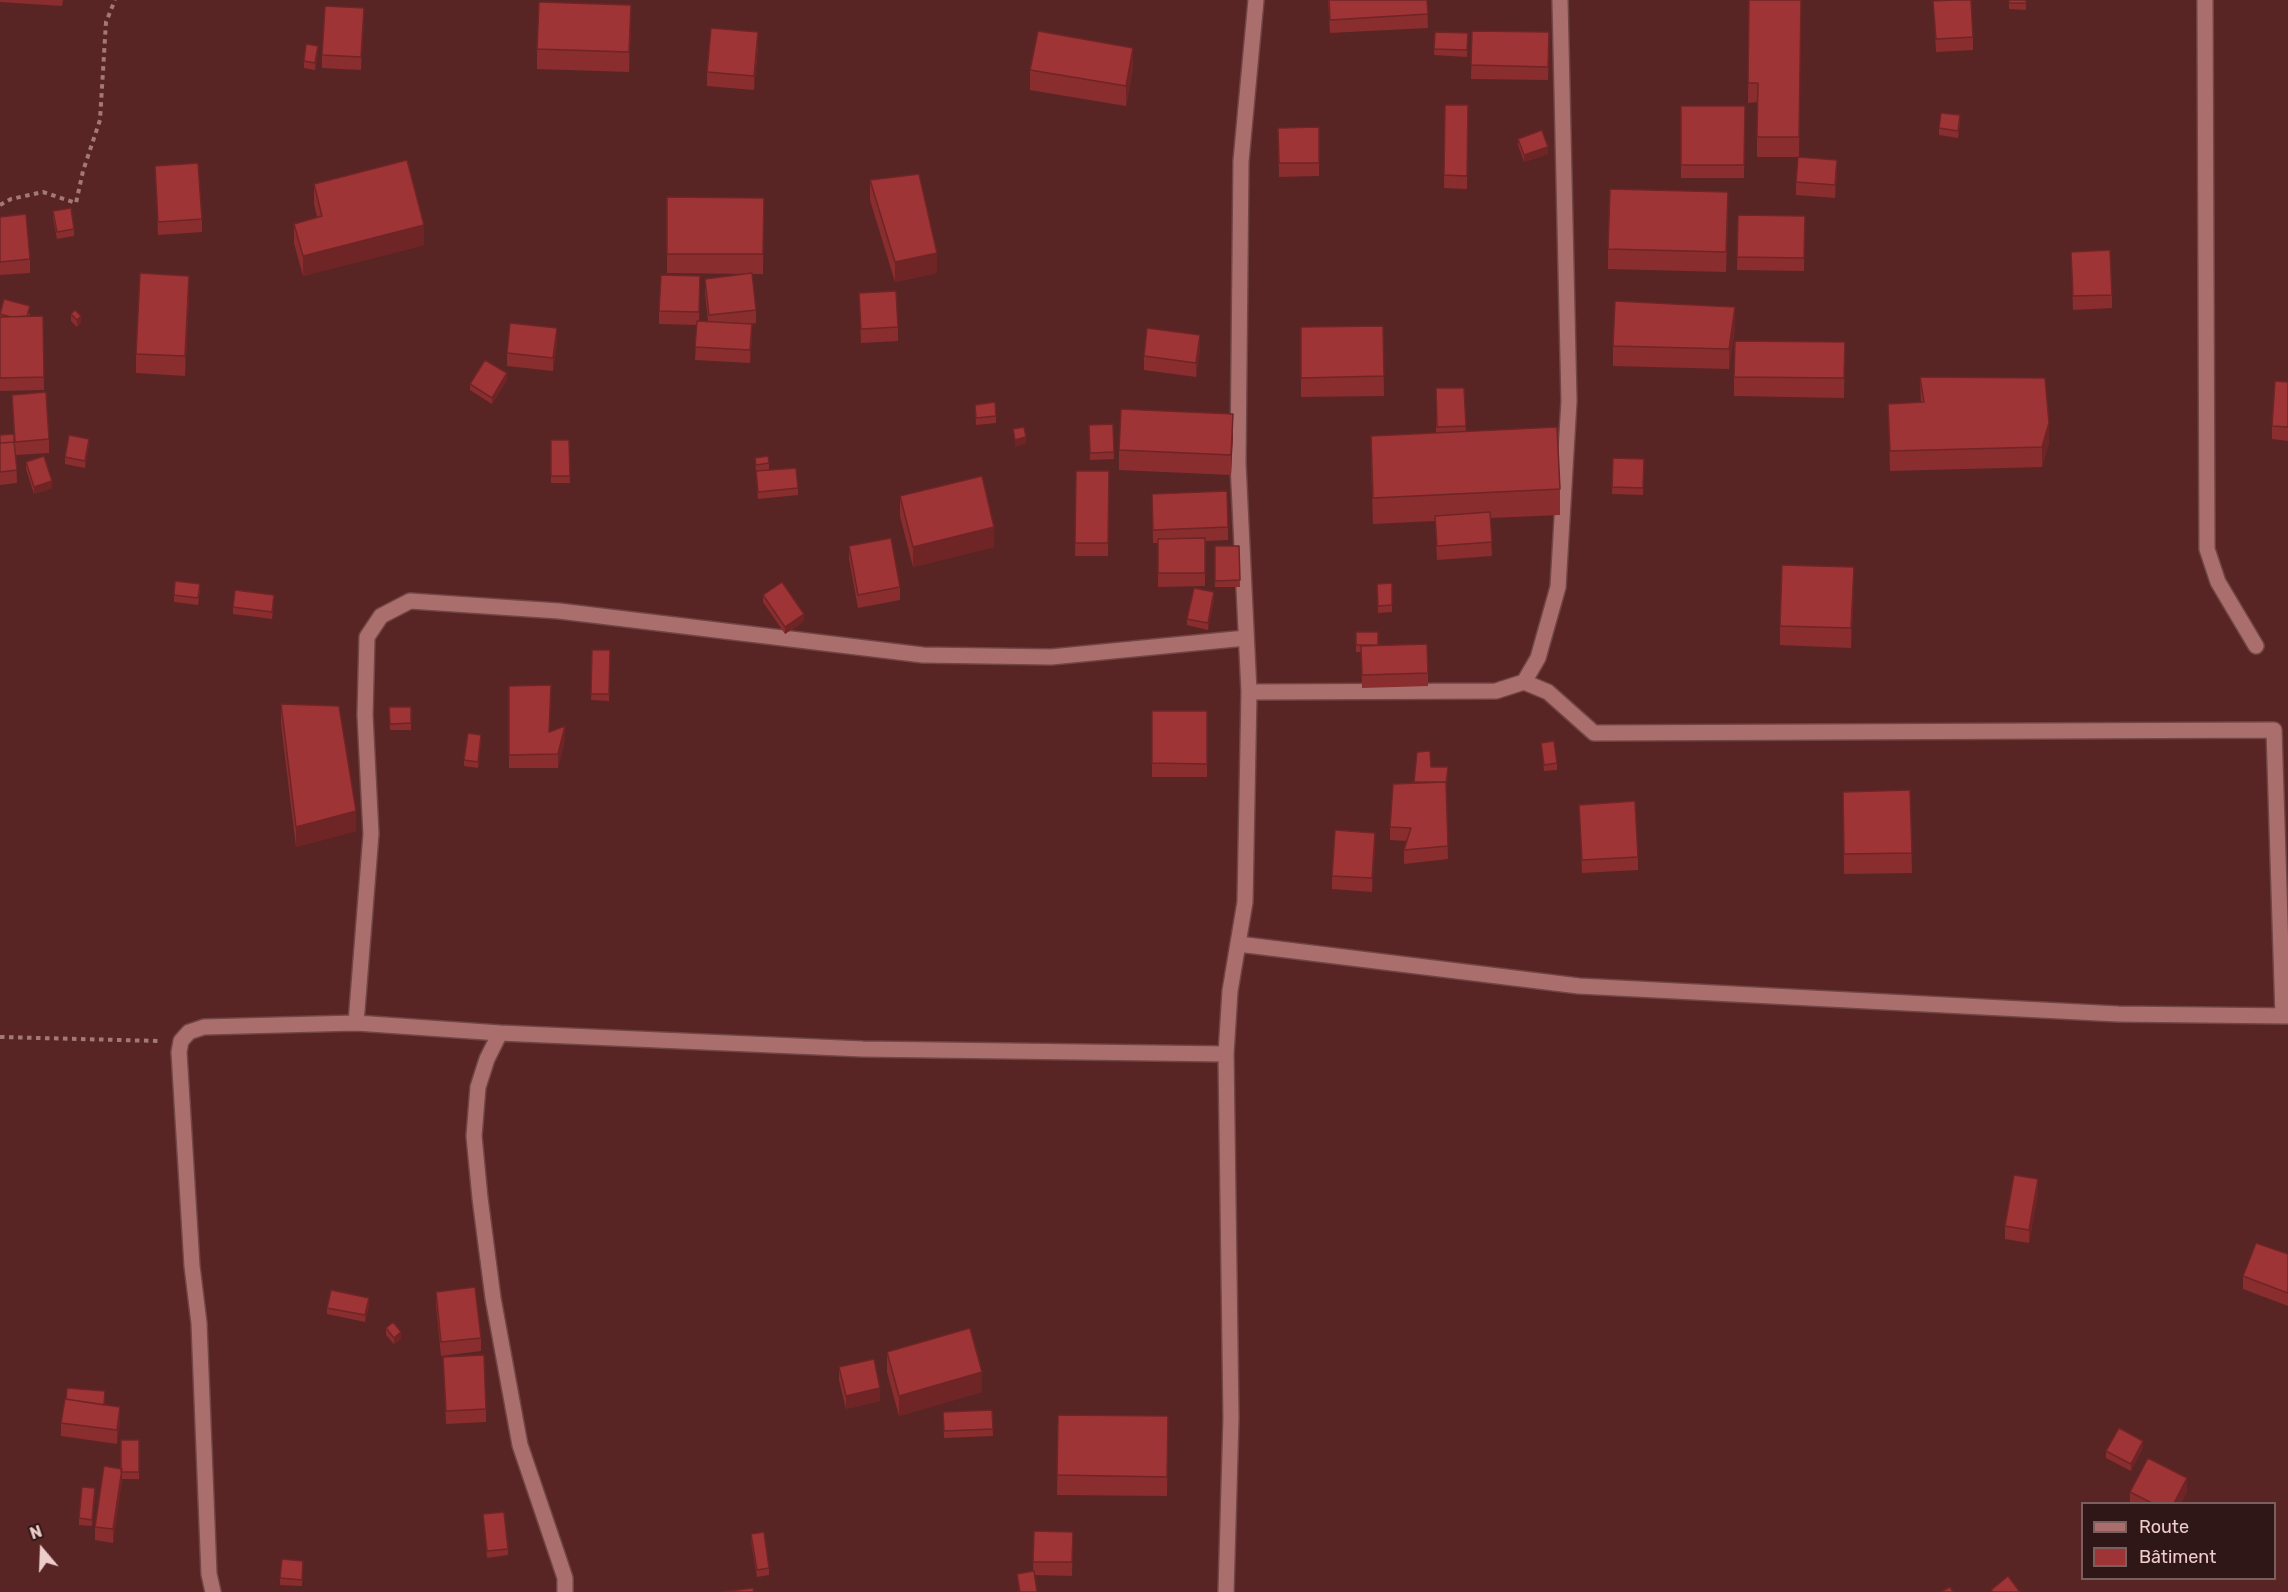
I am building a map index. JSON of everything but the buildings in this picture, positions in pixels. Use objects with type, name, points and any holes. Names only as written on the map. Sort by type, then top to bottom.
[{"type":"street","points":[[1227,1592],[1231,1407],[1226,1054],[1230,991],[1245,902],[1249,692],[1238,463],[1241,161],[1256,0]]},
{"type":"street","points":[[1524,682],[1538,658],[1558,587],[1569,413],[1560,0]]},
{"type":"street","points":[[2205,0],[2207,549],[2218,582],[2256,646]]},
{"type":"street","points":[[356,1023],[371,834],[366,715],[367,637],[381,616],[410,601],[559,611],[923,654],[1051,657],[1246,639]]},
{"type":"street","points":[[1238,945],[1579,986],[2118,1014],[2286,1016],[2274,730],[1594,733],[1548,692],[1524,682],[1496,691],[1249,692]]},
{"type":"street","points":[[213,1592],[209,1562],[199,1323],[192,1266],[179,1052],[181,1041],[189,1032],[204,1027],[356,1023],[501,1034],[863,1049],[1226,1054]]},
{"type":"street","points":[[501,1034],[487,1059],[478,1087],[474,1136],[480,1198],[493,1298],[520,1446],[565,1578],[565,1592]]},
{"type":"path","points":[[0,205],[11,199],[43,192],[76,203],[82,171],[100,120],[106,22],[115,0]]},
{"type":"path","points":[[0,1037],[181,1041]]}]
